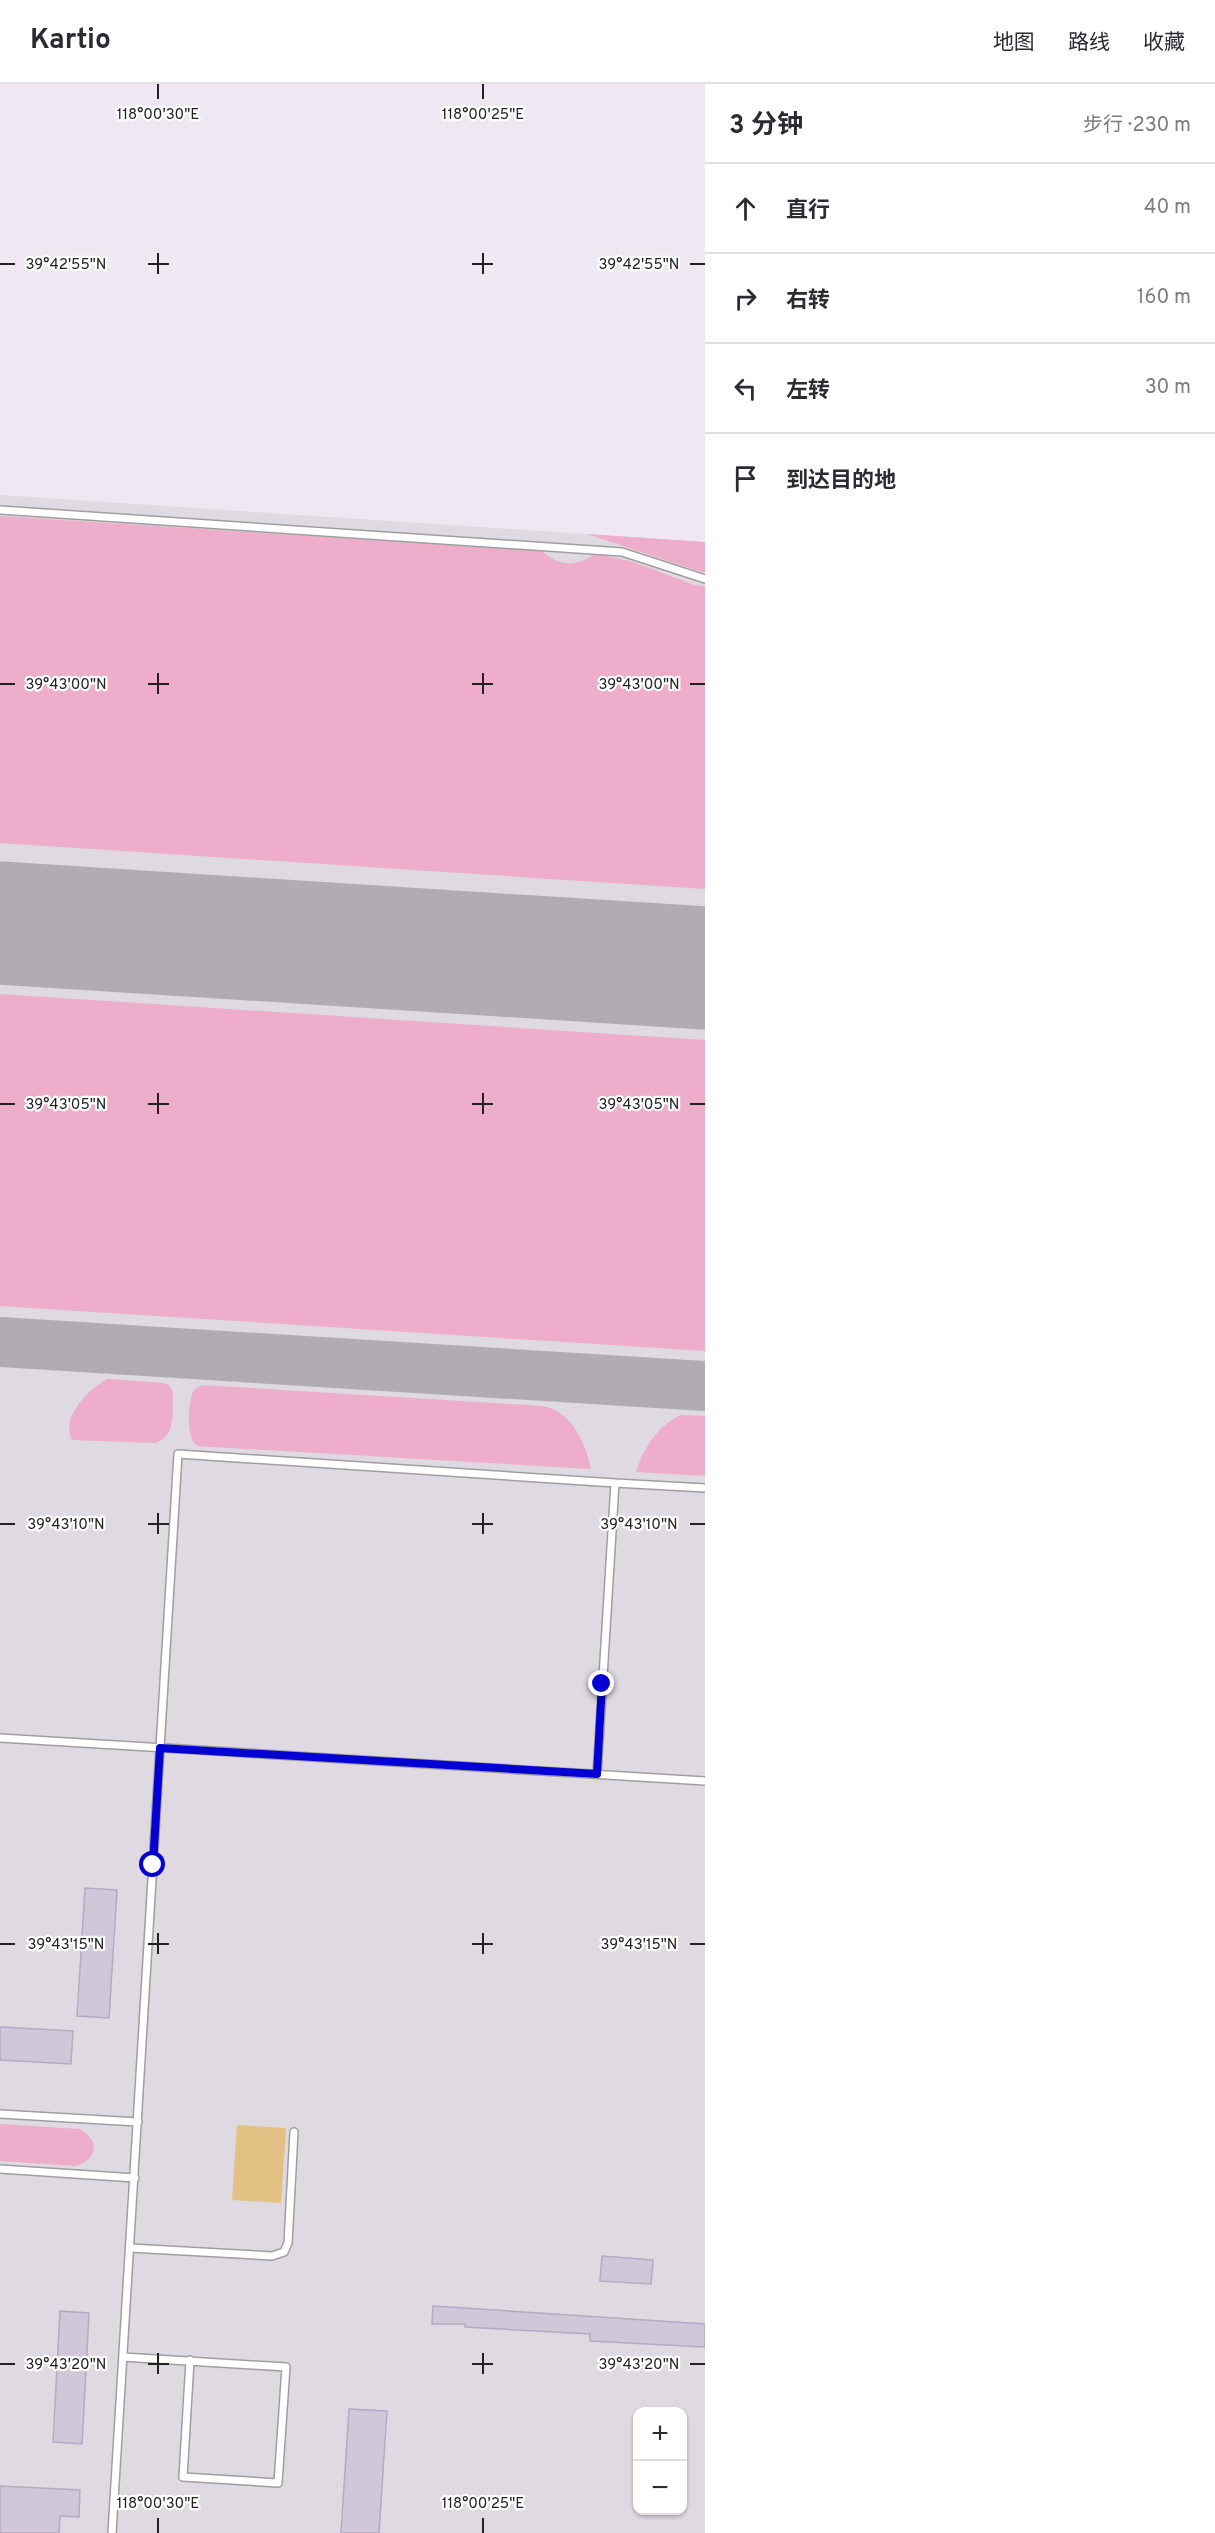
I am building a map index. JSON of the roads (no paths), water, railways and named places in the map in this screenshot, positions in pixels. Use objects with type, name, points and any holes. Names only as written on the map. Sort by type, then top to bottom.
[{"type":"lane","points":[[0,510],[622,552],[705,579]]},
{"type":"lane","points":[[112,2533],[178,1454],[705,1488]]},
{"type":"lane","points":[[597,1774],[615,1483]]},
{"type":"lane","points":[[0,1738],[705,1781]]},
{"type":"lane","points":[[0,2114],[138,2122]]},
{"type":"lane","points":[[130,2248],[272,2256],[284,2252],[288,2243],[294,2132]]},
{"type":"lane","points":[[0,2169],[135,2178]]},
{"type":"lane","points":[[123,2356],[190,2360],[286,2367],[278,2483],[183,2477],[190,2360]]}]
